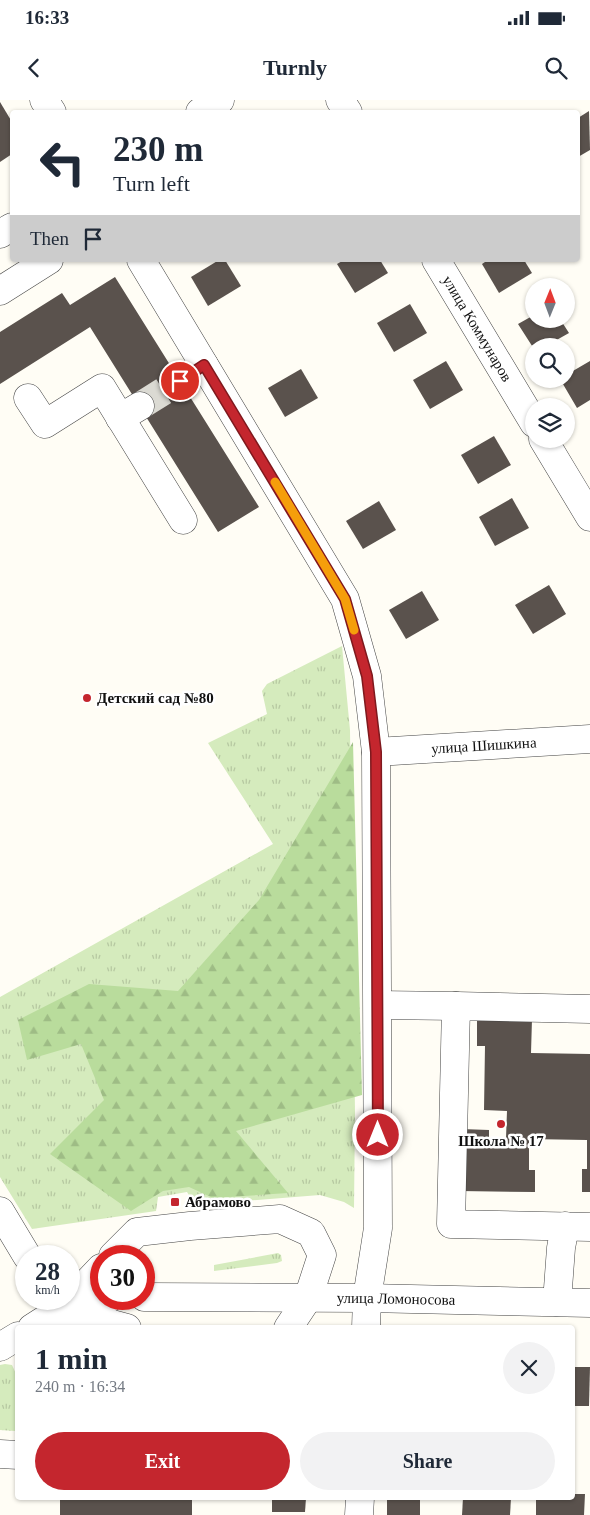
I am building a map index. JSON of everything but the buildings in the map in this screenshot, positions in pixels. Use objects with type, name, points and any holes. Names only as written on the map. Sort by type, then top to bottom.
[{"type":"street","points":[[203,110],[220,100]]},
{"type":"street","points":[[0,291],[46,262]]},
{"type":"street","points":[[142,262],[345,599],[367,676],[376,752],[378,1228],[367,1298],[366,1325]]},
{"type":"street","name":"улица Коммунаров","points":[[437,262],[525,408]]},
{"type":"street","points":[[180,381],[204,365]]},
{"type":"street","points":[[28,398],[44,424],[102,388],[130,412],[183,520]]},
{"type":"street","points":[[548,448],[590,517]]},
{"type":"street","name":"улица Шишкина","points":[[376,752],[590,739]]},
{"type":"street","points":[[378,1005],[590,1009]]},
{"type":"street","points":[[456,1006],[451,1224],[578,1227]]},
{"type":"street","points":[[0,1211],[20,1245]]},
{"type":"street","points":[[124,1245],[137,1232],[280,1219],[312,1234],[322,1254],[308,1298],[290,1325]]},
{"type":"street","points":[[557,1302],[561,1248],[578,1227]]},
{"type":"street","points":[[37,1325],[58,1312],[90,1279]]},
{"type":"street","name":"улица Ломоносова","points":[[203,1298],[367,1298],[590,1303]]},
{"type":"street","points":[[58,1312],[90,1304]]},
{"type":"street","points":[[58,1312],[114,1325]]},
{"type":"street","points":[[0,1347],[15,1338]]},
{"type":"street","points":[[0,1454],[15,1456]]},
{"type":"street","points":[[359,1515],[360,1500]]},
{"type":"green space","points":[[342,646],[350,730],[355,1112],[354,1208],[344,1202],[320,1195],[195,1205],[187,1192],[158,1197],[156,1211],[32,1229],[0,1177],[0,997],[273,844],[208,743],[267,714],[262,691],[267,684]]},
{"type":"green space","points":[[353,742],[362,1095],[236,1131],[288,1193],[213,1198],[189,1187],[163,1191],[131,1211],[50,1154],[104,1100],[81,1044],[27,1060],[18,1020],[89,984],[178,991],[259,900]]},
{"type":"green space","points":[[278,1253],[281,1255],[282,1261],[277,1263],[214,1271],[214,1265]]},
{"type":"green space","points":[[0,1365],[12,1365],[15,1372],[15,1431],[0,1430]]},
{"type":"tunnel","points":[[140,406],[180,381]]},
{"type":"slow traffic","points":[[275,482],[345,599],[354,630]]},
{"type":"place","name":"Детский сад №80","points":[[87,698]]},
{"type":"place","name":"Школа № 17","points":[[501,1124]]},
{"type":"place","name":"Абрамово","points":[[175,1202]]},
{"type":"route","points":[[180,381],[204,365],[345,599],[367,676],[376,752],[378,1135]]}]
